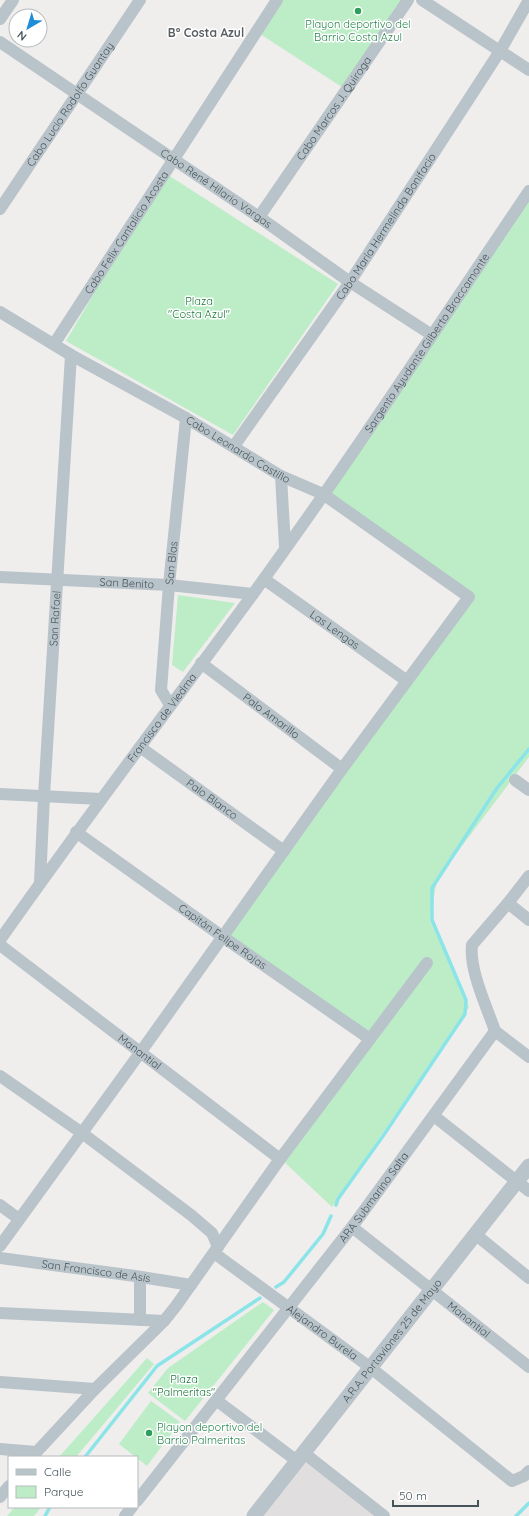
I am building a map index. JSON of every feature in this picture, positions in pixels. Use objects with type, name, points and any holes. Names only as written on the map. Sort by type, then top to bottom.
[{"type":"street","points":[[0,19],[13,0]]},
{"type":"street","name":"Cabo Lucio Rodolfo Guantay","points":[[0,210],[76,93],[140,0]]},
{"type":"street","name":"Cabo Felix Cantalicio Acosta","points":[[54,344],[277,0]]},
{"type":"street","name":"Cabo Marcos J. Quiroga","points":[[259,217],[408,0]]},
{"type":"street","points":[[422,0],[529,70]]},
{"type":"street","name":"Cabo María Hermelinda Bonifacio","points":[[234,446],[350,282],[500,51],[529,0]]},
{"type":"street","name":"Cabo René Hilario Vargas","points":[[0,42],[259,217],[350,282],[432,335]]},
{"type":"street","name":"Sargento Ayudante Gilberto Braccamonte","points":[[323,494],[529,191]]},
{"type":"street","name":"Cabo Leonardo Castillo","points":[[0,312],[71,355],[234,446],[281,476],[323,494],[469,597],[407,681]]},
{"type":"street","name":"San Rafael","points":[[40,882],[71,355]]},
{"type":"street","name":"San Blas","points":[[170,706],[161,690],[169,585],[186,418]]},
{"type":"street","points":[[281,476],[285,547]]},
{"type":"street","name":"Francisco de Viedma","points":[[0,940],[76,832],[264,579],[323,494]]},
{"type":"street","name":"San Benito","points":[[0,577],[169,585],[253,594]]},
{"type":"street","name":"Las Lengas","points":[[264,579],[407,681]]},
{"type":"street","name":"Palo Amarillo","points":[[201,663],[342,769]]},
{"type":"street","points":[[0,1246],[140,1053],[342,769],[407,681]]},
{"type":"street","name":"Palo Blanco","points":[[140,747],[284,851]]},
{"type":"street","points":[[515,780],[529,790]]},
{"type":"street","points":[[0,794],[101,799]]},
{"type":"street","name":"Capitán Felipe Rojas","points":[[76,832],[223,937],[370,1039]]},
{"type":"street","points":[[529,876],[472,945],[471,953],[474,968],[495,1031],[529,1057]]},
{"type":"street","points":[[508,903],[529,920]]},
{"type":"street","name":"Manantial","points":[[0,945],[280,1159]]},
{"type":"street","points":[[0,1449],[34,1454],[164,1321],[280,1159],[427,963]]},
{"type":"street","name":"ARA Submarino Salta","points":[[138,1500],[352,1227],[495,1031]]},
{"type":"street","points":[[0,1076],[82,1133],[191,1215],[212,1233],[216,1250]]},
{"type":"street","points":[[434,1116],[529,1191]]},
{"type":"street","name":"A.R.A. Portaviones 25 de Mayo","points":[[254,1516],[529,1166]]},
{"type":"street","points":[[0,1204],[19,1219]]},
{"type":"street","name":"Manantial","points":[[352,1227],[529,1367]]},
{"type":"street","points":[[475,1234],[529,1278]]},
{"type":"street","name":"Alejandro Burela","points":[[216,1250],[289,1308],[370,1368],[512,1481],[527,1473]]},
{"type":"street","name":"San Francisco de Asís","points":[[0,1258],[191,1285]]},
{"type":"street","points":[[140,1277],[140,1320]]},
{"type":"street","points":[[0,1313],[164,1321]]},
{"type":"street","points":[[0,1382],[95,1390]]},
{"type":"street","points":[[216,1400],[384,1516]]},
{"type":"street","points":[[0,1497],[8,1487]]},
{"type":"street","points":[[125,1516],[131,1508]]},
{"type":"shaded area","points":[[304,1454],[380,1516],[255,1516]]},
{"type":"green space","name":"Playon deportivo del Barrio Costa Azul","points":[[277,0],[407,0],[345,89],[257,32]]},
{"type":"green space","name":"Plaza \"Costa Azul\"","points":[[165,173],[338,284],[233,435],[66,341]]},
{"type":"green space","points":[[529,195],[529,757],[437,879],[430,920],[469,1007],[332,1207],[281,1159],[370,1039],[227,936],[470,597],[325,494]]},
{"type":"green space","points":[[178,595],[235,603],[183,672],[172,665]]},
{"type":"green space","name":"Plaza \"Palmeritas\"","points":[[263,1302],[274,1310],[185,1421],[148,1393],[168,1368]]},
{"type":"green space","points":[[147,1358],[154,1364],[77,1456],[60,1456]]},
{"type":"green space","name":"Playon deportivo del Barrio Palmeritas","points":[[151,1401],[180,1422],[147,1466],[138,1459],[138,1456],[134,1456],[119,1444]]},
{"type":"green space","points":[[14,1508],[40,1508],[34,1516],[7,1516]]},
{"type":"waterway","points":[[336,1205],[338,1199],[383,1136],[465,1014],[466,1000],[432,920],[432,888],[497,788],[529,749]]},
{"type":"waterway","points":[[276,1287],[284,1282],[323,1234],[331,1216]]},
{"type":"waterway","points":[[86,1456],[157,1366],[260,1298]]},
{"type":"waterway","points":[[516,1516],[529,1503]]},
{"type":"waterway","points":[[45,1516],[49,1508]]},
{"type":"place","name":"Playon deportivo del Barrio Costa Azul","points":[[358,11]]},
{"type":"place","name":"Playon deportivo del Barrio Palmeritas","points":[[149,1433]]},
{"type":"district","name":"B° Costa Azul","points":[[206,33]]}]
